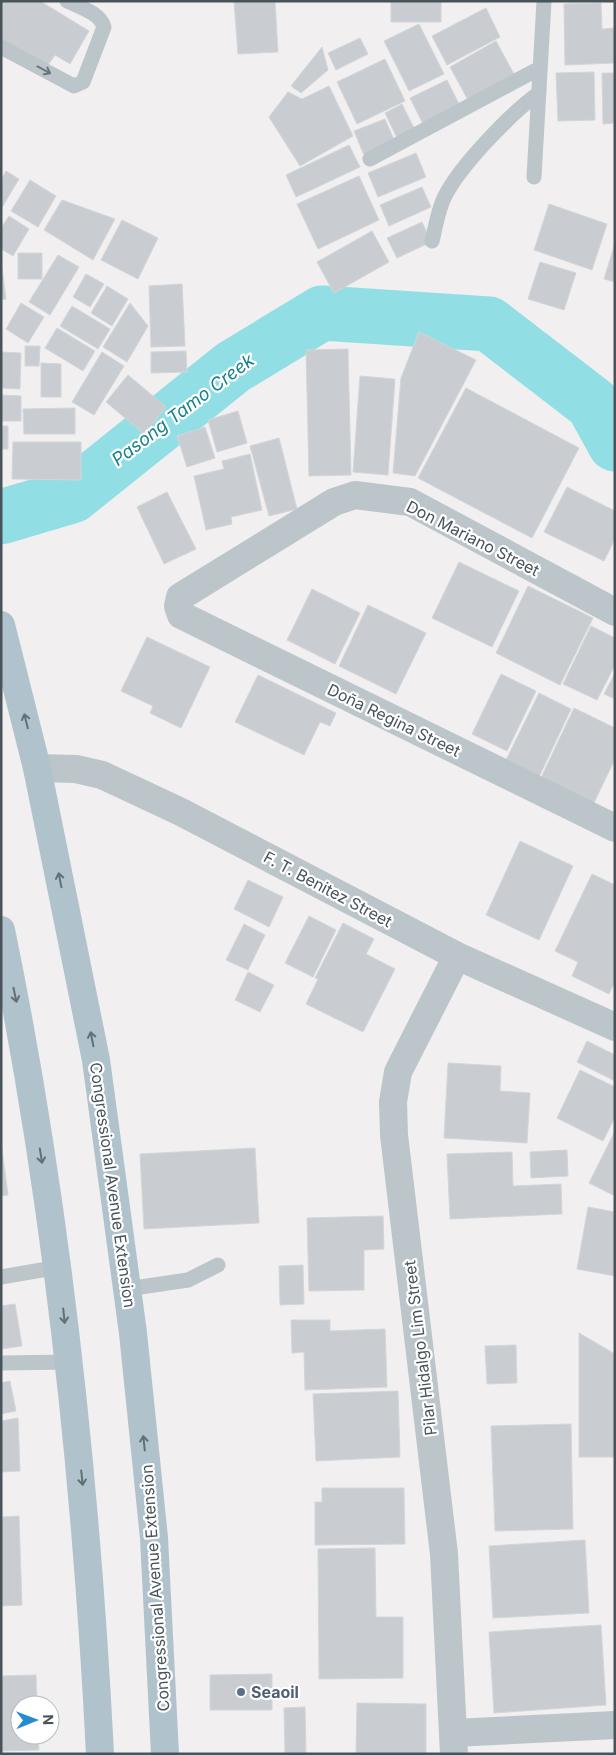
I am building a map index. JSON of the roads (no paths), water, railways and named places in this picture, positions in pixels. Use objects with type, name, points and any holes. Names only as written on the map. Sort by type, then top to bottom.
[{"type":"main road","name":"Congressional Avenue Extension","points":[[1,625],[37,768],[96,1060],[127,1289],[154,1538],[166,1754]]},
{"type":"main road","points":[[1,930],[22,1028],[59,1267],[84,1498],[100,1754]]},
{"type":"street","name":"Don Mariano Street","points":[[178,606],[180,597],[334,502],[355,495],[410,502],[615,612]]},
{"type":"street","name":"Doña Regina Street","points":[[178,606],[181,615],[615,828]]},
{"type":"street","name":"F. T. Benitez Street","points":[[37,768],[76,769],[102,775],[181,812],[457,956],[615,1027]]},
{"type":"street","name":"Pilar Hidalgo Lim Street","points":[[454,1744],[444,1554],[394,1135],[393,1102],[398,1072],[457,956]]},
{"type":"street","points":[[454,1744],[615,1725]]},
{"type":"lane","points":[[1,47],[74,86],[79,86],[83,82],[104,27],[102,21],[97,16],[67,1]]},
{"type":"lane","points":[[534,177],[544,1]]},
{"type":"lane","points":[[370,159],[540,68]]},
{"type":"lane","points":[[432,241],[444,198],[458,174],[523,104],[539,94]]},
{"type":"lane","points":[[127,1289],[188,1280],[218,1265]]},
{"type":"lane","points":[[1,1277],[59,1267]]},
{"type":"lane","points":[[1,1363],[69,1362]]},
{"type":"waterway","name":"Pasong Tamo Creek","points":[[1,517],[72,496],[233,367],[322,313],[489,324],[593,404],[615,444]]},
{"type":"place","name":"Seaoil","points":[[241,1692]]}]
